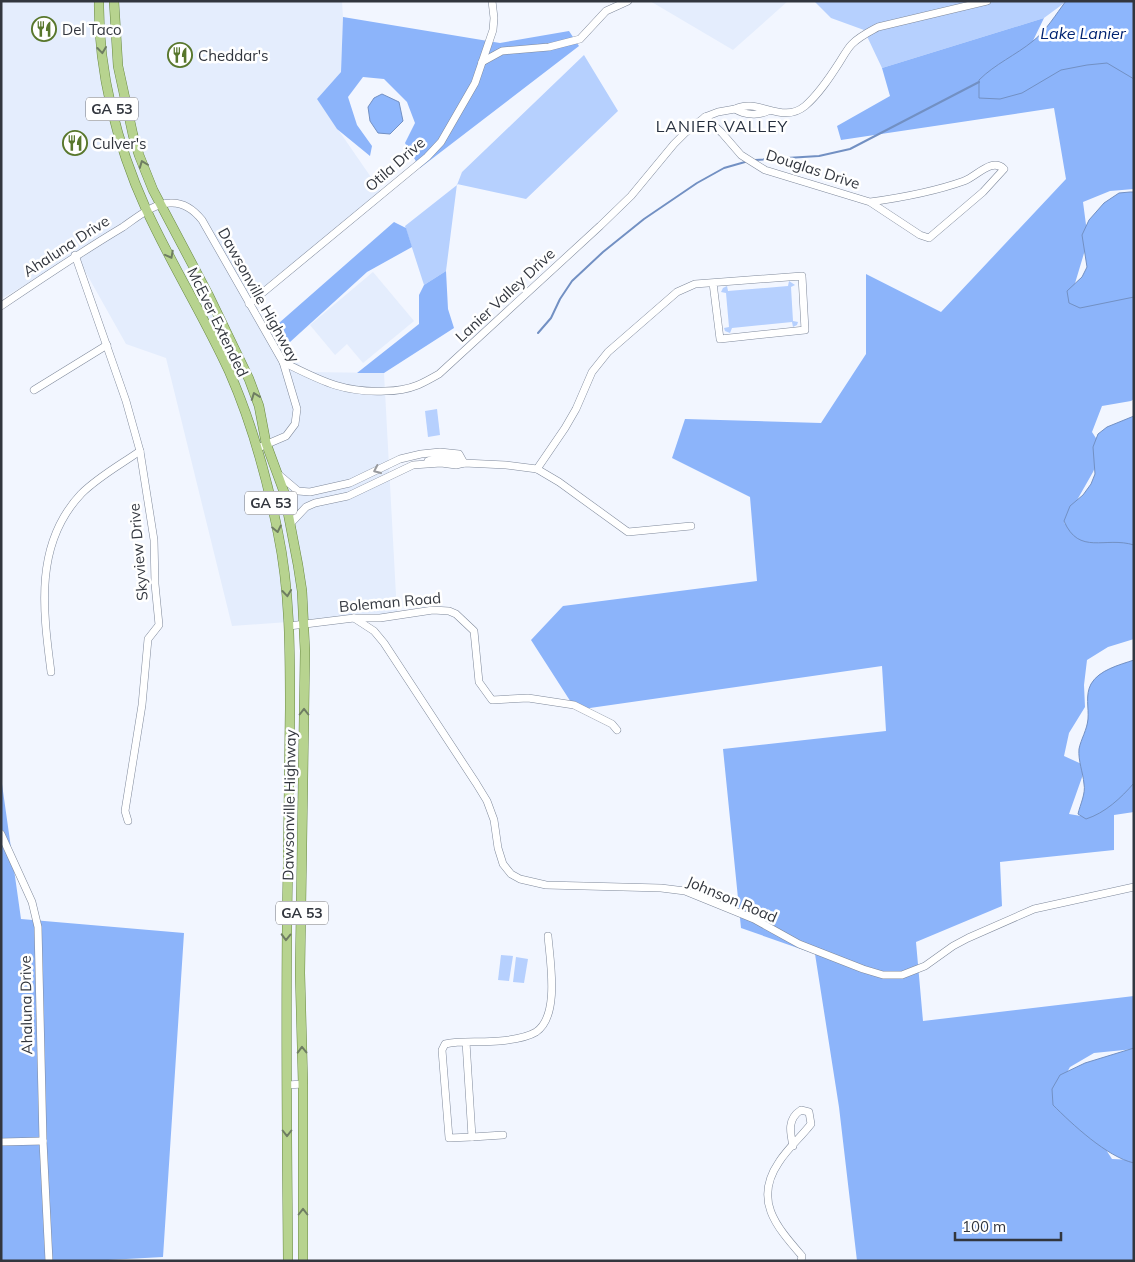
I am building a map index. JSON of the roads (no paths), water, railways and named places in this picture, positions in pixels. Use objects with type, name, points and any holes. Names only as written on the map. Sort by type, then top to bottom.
[{"type":"main road","name":"GA 53","points":[[99,1],[98,24],[114,116],[124,151],[147,212]]},
{"type":"main road","name":"Dawsonville Highway","points":[[114,1],[118,66],[133,135],[153,190],[208,294],[249,379],[259,406],[262,446],[281,551],[289,626],[286,967],[288,1261]]},
{"type":"main road","name":"McEver Extended","points":[[147,212],[194,300],[262,446]]},
{"type":"main road","name":"Dawsonville Highway","points":[[262,446],[284,492],[302,591],[304,624],[304,771],[300,973],[303,1084],[303,1261]]},
{"type":"street","name":"Otila Drive","points":[[250,304],[427,157],[441,142],[475,83],[493,30],[492,1]]},
{"type":"street","points":[[482,62],[502,51],[549,47],[580,39],[606,11],[628,1]]},
{"type":"street","points":[[705,118],[742,105],[761,107],[768,111],[792,113],[805,106],[829,78],[851,45],[863,35],[878,27],[987,1]]},
{"type":"street","name":"Douglas Drive","points":[[705,118],[722,133],[741,155],[765,170],[870,202],[920,235],[929,238],[983,192],[1004,169],[1000,165],[994,164],[965,180],[893,199],[870,202]]},
{"type":"street","name":"Lanier Valley Drive","points":[[283,362],[345,389],[368,392],[397,391],[417,386],[439,374],[631,196],[674,144],[705,118]]},
{"type":"street","name":"Dawsonville Highway","points":[[160,205],[177,204],[188,207],[196,212],[283,362],[295,400],[297,416],[291,431],[286,436],[262,446]]},
{"type":"street","name":"Ahaluna Drive","points":[[1,306],[75,255],[160,205]]},
{"type":"street","name":"Skyview Drive","points":[[75,255],[126,401],[140,451],[154,540],[155,584],[159,625],[148,639],[142,705],[125,811],[128,821]]},
{"type":"street","points":[[537,469],[576,409],[592,372],[608,352],[677,292],[695,284],[802,276],[805,330],[720,339],[713,283]]},
{"type":"street","points":[[34,390],[107,345]]},
{"type":"street","points":[[51,672],[44,622],[44,589],[45,574],[55,536],[66,514],[82,493],[107,473],[140,451]]},
{"type":"street","points":[[277,474],[298,491],[310,492],[350,483],[406,458],[421,454],[440,458],[456,465],[464,463],[506,465],[537,469],[559,482],[628,532],[691,526]]},
{"type":"street","points":[[291,523],[306,507],[315,503],[348,496],[410,467],[459,454],[464,463]]},
{"type":"street","points":[[406,458],[410,467]]},
{"type":"street","points":[[329,488],[332,500]]},
{"type":"street","name":"Boleman Road","points":[[289,626],[354,618],[380,618],[433,610],[449,611],[456,614],[474,631],[479,682],[492,700],[528,698],[574,705],[612,724],[617,730]]},
{"type":"street","name":"Johnson Road","points":[[354,618],[374,631],[384,644],[487,801],[494,820],[498,848],[503,864],[511,874],[533,884],[661,888],[685,892],[754,919],[798,944],[883,975],[902,975],[919,969],[968,938],[1034,909],[1134,887]]},
{"type":"street","name":"Ahaluna Drive","points":[[1,834],[32,902],[38,927],[43,1141],[49,1261]]},
{"type":"street","points":[[503,1135],[449,1138],[442,1050],[445,1044],[498,1041],[537,1032],[546,1019],[553,996],[548,936]]},
{"type":"street","points":[[466,1042],[472,1137]]},
{"type":"street","points":[[286,1084],[303,1084]]},
{"type":"street","points":[[793,1146],[790,1130],[795,1114],[801,1110],[809,1112],[811,1124],[793,1146],[779,1161],[768,1182],[766,1196],[770,1212],[783,1234],[802,1256],[801,1261]]},
{"type":"street","points":[[1,1142],[43,1141]]},
{"type":"water","name":"Lake Lanier","points":[[1066,1],[1134,1],[1134,79],[1107,63],[1087,65],[1061,70],[1022,93],[1000,99],[979,98],[979,80],[1038,37]]},
{"type":"water","points":[[382,94],[399,102],[403,121],[390,134],[378,133],[370,121],[368,107],[374,98]]},
{"type":"water","points":[[1134,192],[1134,297],[1080,308],[1069,303],[1067,291],[1082,277],[1087,267],[1082,235],[1089,220],[1104,203],[1119,193]]},
{"type":"water","points":[[1134,416],[1134,545],[1113,542],[1085,542],[1070,532],[1064,521],[1070,506],[1083,495],[1095,474],[1093,447],[1098,434],[1107,427]]},
{"type":"water","points":[[1134,660],[1134,783],[1124,794],[1100,813],[1086,819],[1078,814],[1084,795],[1079,749],[1087,723],[1089,688],[1099,675],[1116,666]]},
{"type":"water","points":[[1134,1048],[1134,1163],[1124,1160],[1102,1147],[1070,1121],[1053,1105],[1052,1089],[1060,1075],[1085,1063]]},
{"type":"waterway","points":[[755,160],[819,156],[850,149],[979,82]]},
{"type":"waterway","points":[[538,333],[551,318],[560,299],[572,281],[603,252],[644,219],[697,183],[724,168],[745,162]]},
{"type":"place","name":"Del Taco","points":[[44,29]]},
{"type":"place","name":"Cheddar's","points":[[180,55]]},
{"type":"place","name":"Culver's","points":[[75,143]]},
{"type":"district","name":"LANIER VALLEY","points":[[722,126]]}]
